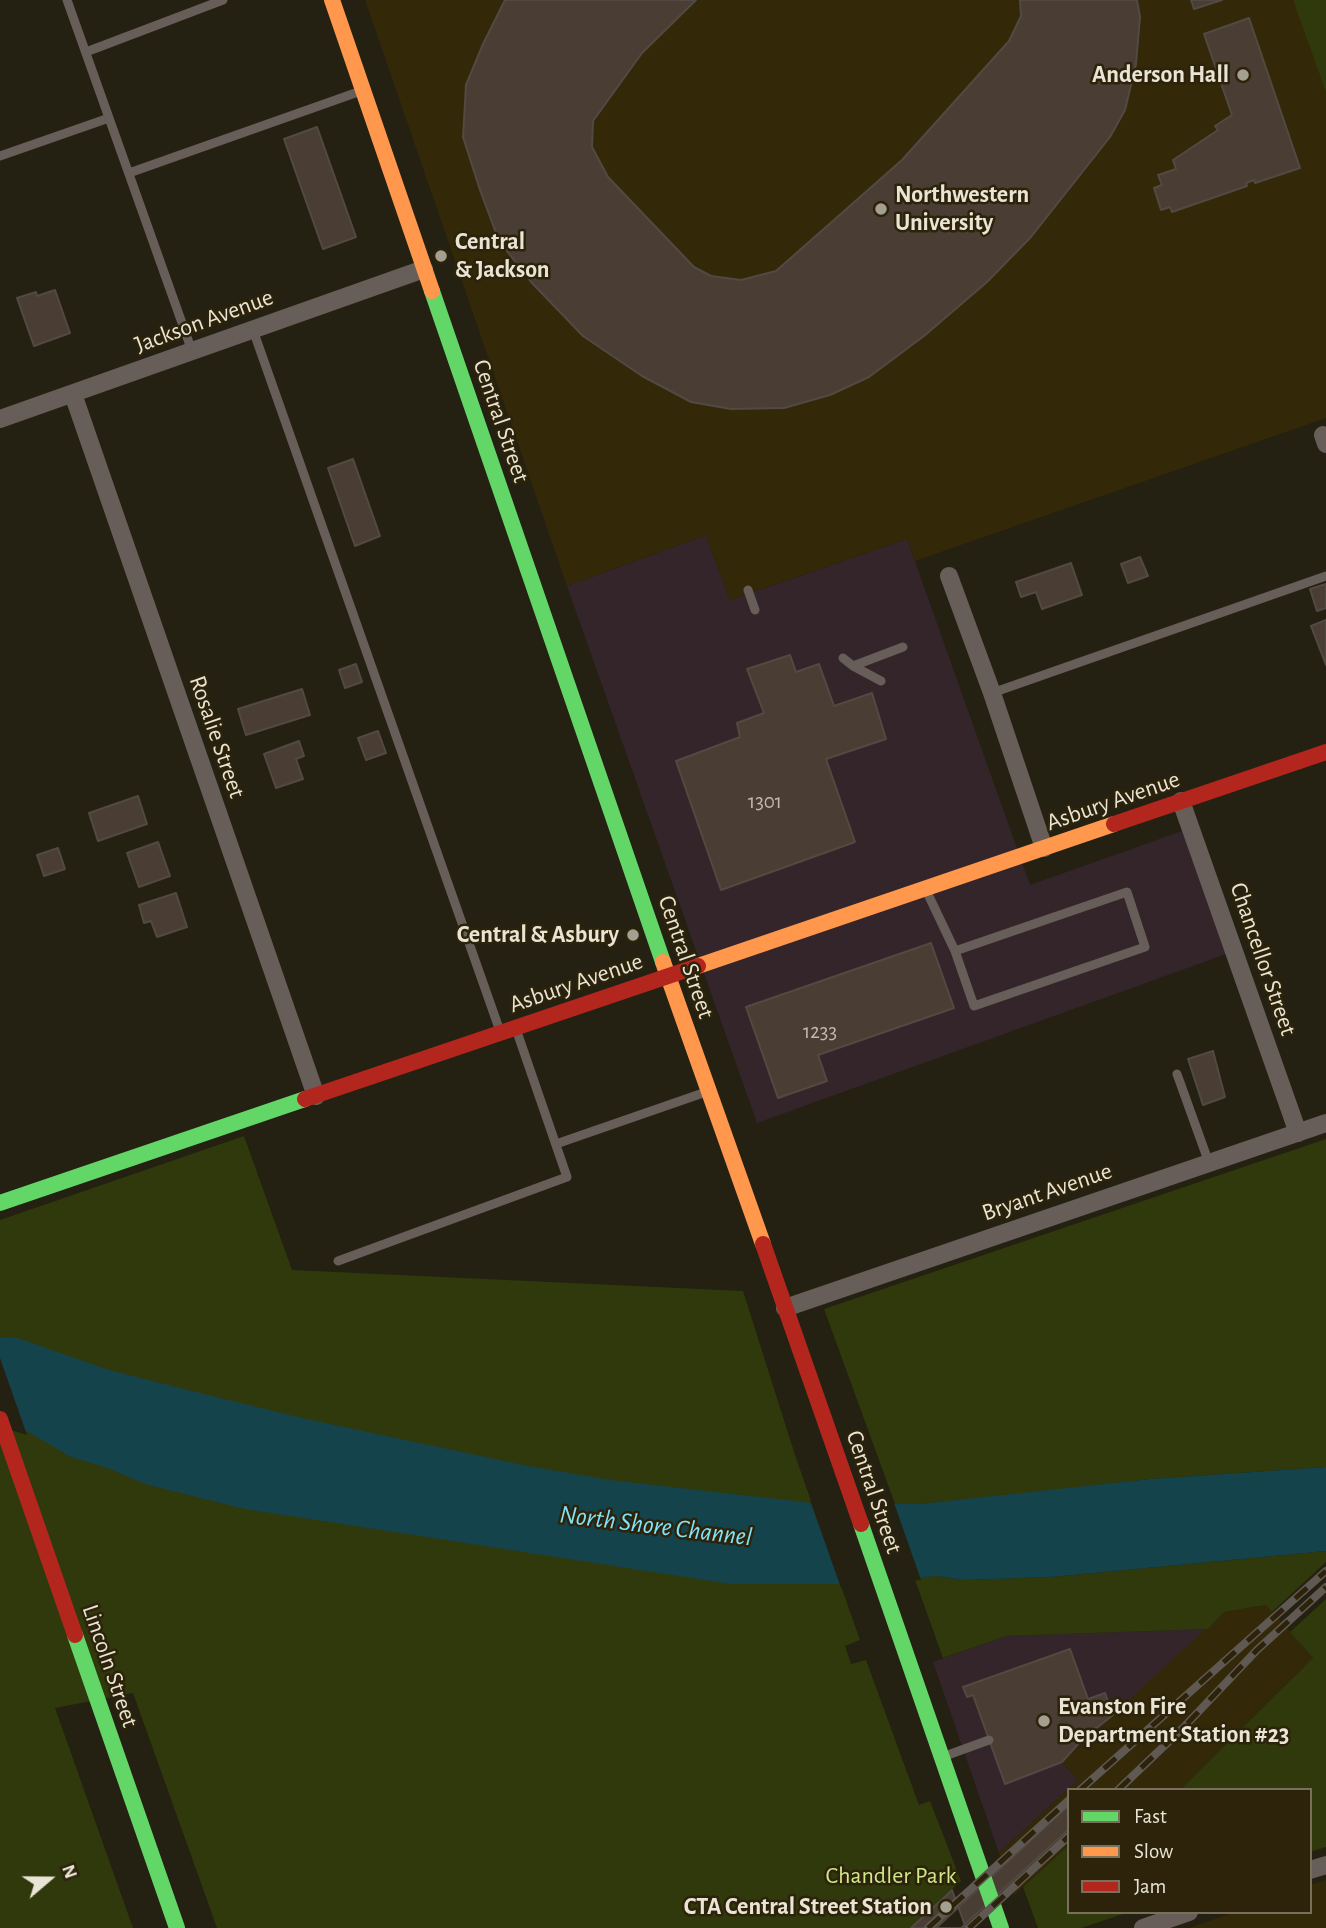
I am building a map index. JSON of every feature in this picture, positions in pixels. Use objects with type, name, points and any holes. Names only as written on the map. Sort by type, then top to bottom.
[{"type":"main road","name":"Central Street","points":[[332,0],[668,976],[1001,1928]]},
{"type":"main road","name":"Asbury Avenue","points":[[0,1203],[1326,751]]},
{"type":"main road","name":"Lincoln Street","points":[[0,1419],[177,1928]]},
{"type":"street","name":"Jackson Avenue","points":[[0,419],[424,269]]},
{"type":"street","name":"Rosalie Street","points":[[73,394],[316,1096]]},
{"type":"street","points":[[949,576],[1044,848]]},
{"type":"street","name":"Chancellor Street","points":[[1181,801],[1298,1133]]},
{"type":"street","name":"Bryant Avenue","points":[[785,1308],[1326,1123]]},
{"type":"street","points":[[1143,1928],[1183,1914]]},
{"type":"lane","points":[[67,0],[192,351]]},
{"type":"lane","points":[[86,52],[223,0]]},
{"type":"lane","points":[[129,173],[363,91]]},
{"type":"lane","points":[[0,156],[109,118]]},
{"type":"lane","points":[[253,330],[508,1030],[568,1177],[338,1261]]},
{"type":"lane","points":[[992,693],[1326,576]]},
{"type":"lane","points":[[748,590],[755,610]]},
{"type":"lane","points":[[853,666],[903,647]]},
{"type":"lane","points":[[843,658],[881,681]]},
{"type":"lane","points":[[925,889],[955,951],[974,1006],[1145,947],[1127,892],[955,951]]},
{"type":"lane","points":[[1177,1074],[1209,1163]]},
{"type":"lane","points":[[556,1144],[708,1091]]},
{"type":"lane","points":[[941,1757],[989,1740]]},
{"type":"shaded area","name":"Northwestern University","points":[[365,0],[1326,0],[1326,418],[915,561],[907,539],[730,600],[706,535],[567,586]]},
{"type":"shaded area","points":[[706,535],[730,600],[907,539],[1030,885],[1185,830],[1229,953],[757,1123],[567,586]]},
{"type":"shaded area","points":[[1267,1605],[1313,1658],[1182,1788],[1069,1788],[1078,1780],[1062,1762],[1224,1612]]},
{"type":"shaded area","points":[[1208,1629],[1062,1762],[1078,1780],[999,1853],[933,1662],[1005,1636]]},
{"type":"shaded area","points":[[1067,1790],[1067,1847],[1014,1895],[999,1853]]},
{"type":"shaded area","points":[[1326,1880],[1326,1928],[1189,1928],[1228,1914],[1312,1914],[1312,1884]]},
{"type":"green space","points":[[1293,0],[1326,0],[1326,92]]},
{"type":"green space","name":"Chandler Park","points":[[244,1136],[292,1270],[743,1291],[796,1458],[860,1640],[845,1646],[851,1664],[866,1660],[919,1805],[930,1801],[961,1881],[911,1928],[217,1928],[133,1693],[55,1708],[133,1928],[0,1928],[0,1220]]},
{"type":"green space","points":[[1326,1139],[1326,1467],[1151,1479],[1013,1495],[895,1504],[824,1309]]},
{"type":"green space","points":[[1326,1551],[1326,1562],[1272,1612],[1266,1605],[1224,1612],[1208,1629],[1006,1636],[943,1658],[914,1577],[937,1576],[963,1580],[1051,1577]]},
{"type":"green space","points":[[1326,1599],[1326,1847],[1312,1851],[1312,1788],[1182,1788],[1313,1658],[1290,1632]]},
{"type":"green space","points":[[1067,1847],[1067,1914],[1123,1914],[1081,1928],[1038,1928],[1023,1887]]},
{"type":"water","name":"North Shore Channel","points":[[15,1337],[109,1370],[188,1390],[302,1418],[528,1466],[610,1480],[812,1503],[920,1504],[1151,1479],[1326,1467],[1326,1551],[1051,1577],[963,1580],[937,1576],[840,1584],[731,1584],[245,1509],[145,1484],[108,1468],[71,1457],[25,1430],[0,1424],[0,1338]]},
{"type":"pier","points":[[0,1358],[27,1435],[0,1427]]},
{"type":"pier","points":[[810,1500],[893,1500],[921,1580],[841,1588]]},
{"type":"building","points":[[505,0],[696,0],[642,53],[593,121],[592,147],[608,177],[694,267],[711,276],[741,280],[776,271],[902,160],[1009,41],[1021,16],[1020,0],[1137,0],[1140,17],[1136,64],[1125,110],[1110,137],[1031,237],[987,282],[924,336],[869,377],[830,395],[784,408],[731,409],[691,402],[642,376],[583,336],[531,282],[499,241],[463,137],[466,85]]},
{"type":"building","points":[[1191,0],[1222,0],[1194,9]]},
{"type":"building","name":"Anderson Hall","points":[[1249,18],[1300,168],[1255,183],[1254,180],[1246,183],[1247,186],[1172,212],[1170,207],[1161,210],[1154,188],[1162,185],[1158,175],[1176,169],[1173,160],[1218,130],[1215,126],[1232,115],[1204,34]]},
{"type":"building","points":[[317,127],[356,237],[323,249],[284,139]]},
{"type":"building","points":[[55,290],[70,333],[34,346],[17,298],[36,292],[37,296]]},
{"type":"building","points":[[353,459],[380,536],[355,546],[328,468]]},
{"type":"building","points":[[1140,557],[1148,576],[1128,583],[1121,564]]},
{"type":"building","points":[[1071,563],[1082,595],[1042,609],[1036,592],[1021,597],[1016,582]]},
{"type":"building","points":[[1326,584],[1326,608],[1317,611],[1310,589]]},
{"type":"building","points":[[1326,620],[1326,665],[1311,626]]},
{"type":"building","points":[[790,655],[796,672],[819,664],[834,706],[872,693],[886,739],[826,759],[855,842],[721,890],[676,761],[740,737],[737,723],[764,713],[747,669]]},
{"type":"building","points":[[356,664],[362,682],[345,688],[339,670]]},
{"type":"building","points":[[302,689],[310,715],[246,735],[238,709]]},
{"type":"building","points":[[378,731],[386,753],[366,760],[358,738]]},
{"type":"building","points":[[299,741],[304,756],[296,759],[303,779],[276,788],[264,754]]},
{"type":"building","points":[[138,796],[147,824],[98,841],[89,813]]},
{"type":"building","points":[[158,842],[170,876],[139,887],[127,853]]},
{"type":"building","points":[[58,848],[65,869],[44,876],[37,855]]},
{"type":"building","points":[[176,893],[187,927],[157,937],[151,921],[144,923],[139,905]]},
{"type":"building","points":[[931,943],[954,1008],[818,1055],[827,1081],[778,1098],[746,1007]]},
{"type":"building","points":[[1213,1051],[1225,1097],[1203,1105],[1188,1059]]},
{"type":"building","name":"Evanston Fire Department Station #23","points":[[1070,1649],[1088,1699],[1105,1693],[1113,1715],[1098,1727],[1077,1734],[1080,1742],[1062,1762],[1005,1784],[973,1695],[967,1697],[963,1687]]},
{"type":"building","points":[[1067,1807],[1067,1831],[961,1928],[936,1928]]},
{"type":"building","name":"CTA Central Street Station","points":[[952,1890],[966,1928],[911,1928],[948,1894]]},
{"type":"railway","points":[[1082,1788],[1326,1571]]},
{"type":"railway","points":[[1120,1788],[1183,1728],[1257,1650],[1326,1587]]},
{"type":"railway","points":[[928,1928],[1067,1802]]},
{"type":"railway","points":[[969,1928],[1067,1838]]},
{"type":"traffic: fast","points":[[432,291],[663,962]]},
{"type":"traffic: fast","points":[[0,1203],[305,1099]]},
{"type":"traffic: fast","points":[[861,1524],[1001,1928]]},
{"type":"traffic: fast","points":[[75,1635],[177,1928]]},
{"type":"traffic: slow","points":[[332,0],[432,291]]},
{"type":"traffic: slow","points":[[698,966],[1114,824]]},
{"type":"traffic: slow","points":[[663,962],[763,1244]]},
{"type":"traffic: jam","points":[[1114,824],[1326,752]]},
{"type":"traffic: jam","points":[[305,1099],[698,966]]},
{"type":"traffic: jam","points":[[763,1244],[861,1524]]},
{"type":"traffic: jam","points":[[0,1419],[75,1635]]},
{"type":"place","name":"Anderson Hall","points":[[1243,75]]},
{"type":"place","name":"Northwestern University","points":[[881,209]]},
{"type":"place","name":"Central & Jackson","points":[[441,256]]},
{"type":"place","name":"Central & Asbury","points":[[633,935]]},
{"type":"place","name":"Evanston Fire Department Station #23","points":[[1044,1721]]},
{"type":"place","name":"CTA Central Street Station","points":[[946,1907]]}]
